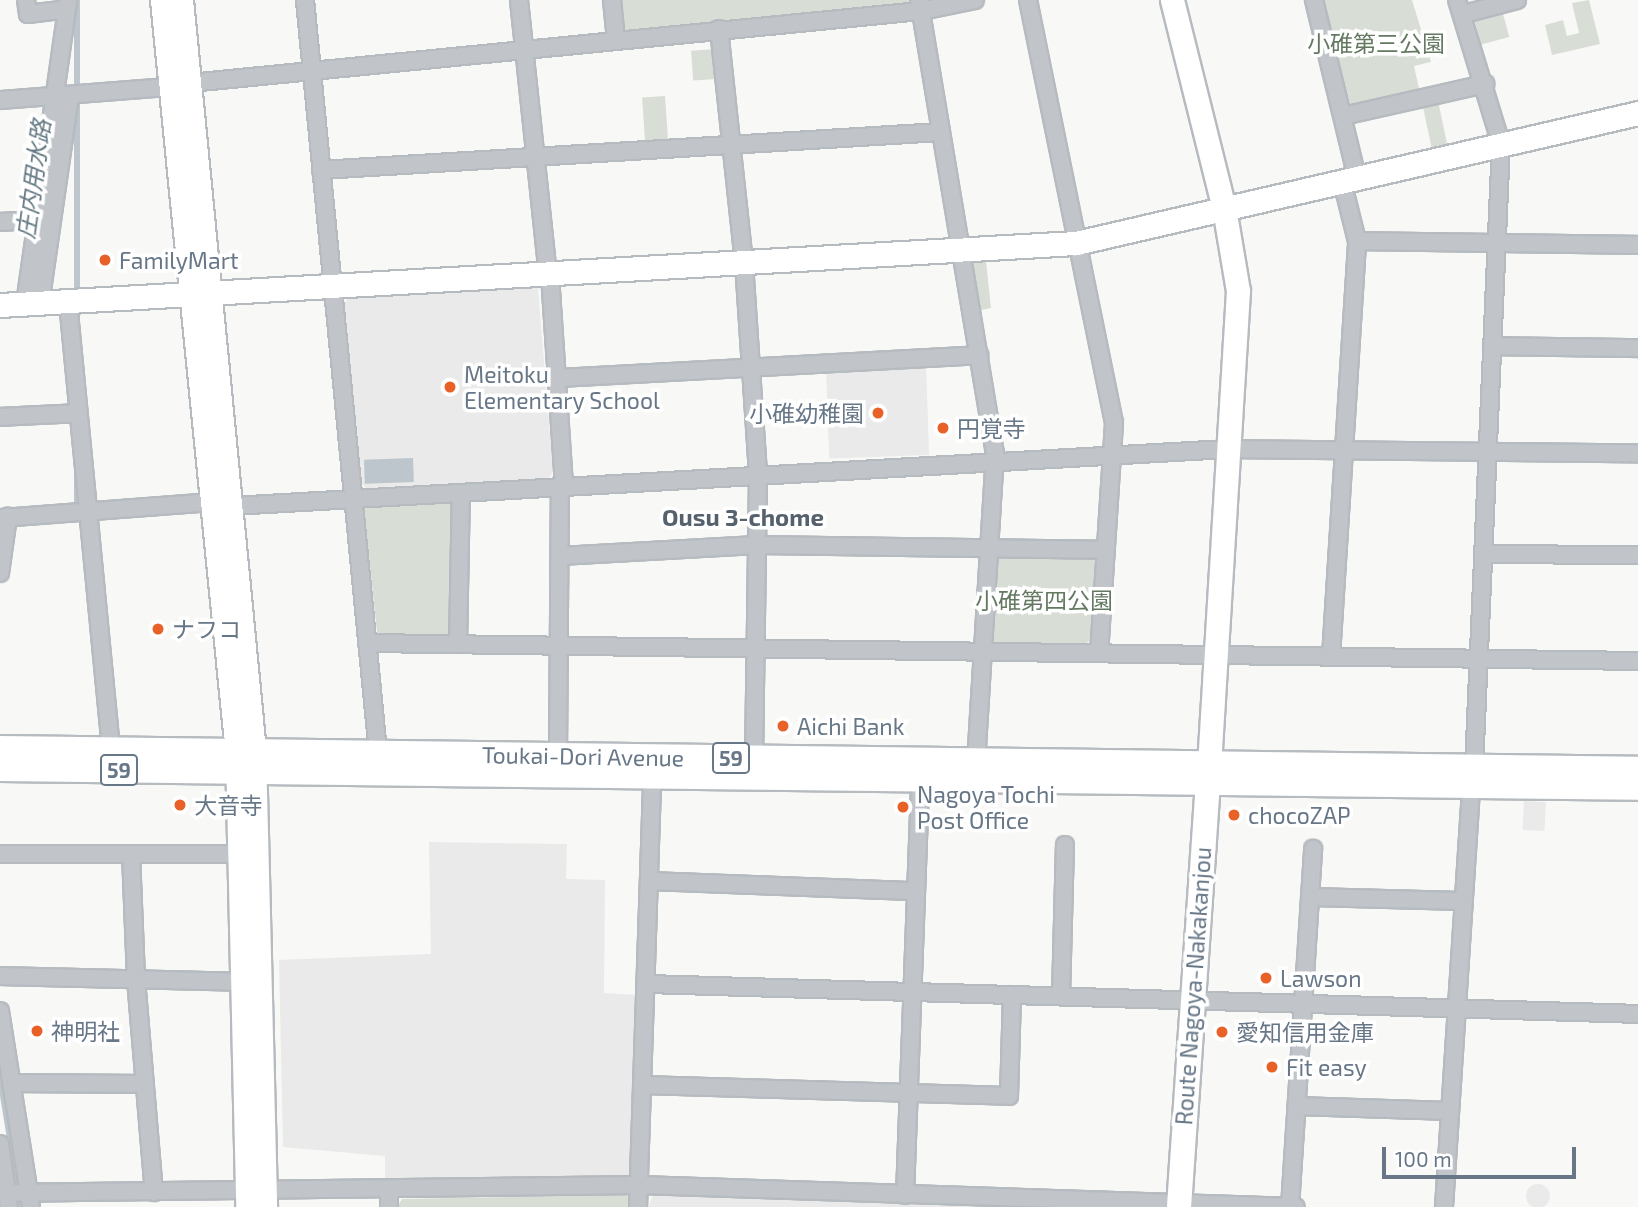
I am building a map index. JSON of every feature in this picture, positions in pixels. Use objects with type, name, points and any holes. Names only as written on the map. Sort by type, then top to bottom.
[{"type":"main road","name":"Toukai-Dori Avenue","points":[[0,748],[111,750],[246,761],[652,776],[754,767],[976,762],[1208,773]]},
{"type":"main road","name":"Toukai-Dori Avenue","points":[[0,769],[246,761],[378,753],[558,756],[920,779],[1208,773]]},
{"type":"main road","points":[[1208,773],[1473,776],[1638,769]]},
{"type":"main road","name":"Route Nagoya-Nakakanjou","points":[[1179,1204],[1208,773]]},
{"type":"main road","points":[[1473,776],[1638,788]]},
{"type":"street","points":[[26,0],[27,14],[67,5],[63,97],[32,304]]},
{"type":"street","points":[[162,0],[180,85],[246,761],[256,1199]]},
{"type":"street","points":[[180,85],[181,0]]},
{"type":"street","points":[[305,0],[378,753]]},
{"type":"street","points":[[519,0],[558,378],[562,487],[558,756]]},
{"type":"street","points":[[612,0],[616,40]]},
{"type":"street","points":[[0,100],[63,97],[311,72],[975,0]]},
{"type":"street","points":[[1028,0],[1114,423],[1099,653]]},
{"type":"street","points":[[1172,0],[1224,208],[1238,291],[1208,773]]},
{"type":"street","points":[[1314,0],[1343,116],[1357,241],[1331,656]]},
{"type":"street","points":[[1444,1207],[1473,776],[1501,144],[1460,7],[1517,0]]},
{"type":"street","points":[[920,6],[995,463],[976,762]]},
{"type":"street","points":[[719,29],[744,264],[758,476],[754,767]]},
{"type":"street","points":[[1343,116],[1485,84]]},
{"type":"street","points":[[32,304],[36,220],[63,97]]},
{"type":"street","points":[[0,305],[201,296],[1076,243],[1638,113]]},
{"type":"street","points":[[321,170],[941,132]]},
{"type":"street","points":[[0,222],[36,220]]},
{"type":"street","points":[[1357,241],[1638,245]]},
{"type":"street","points":[[68,302],[111,750]]},
{"type":"street","points":[[1492,346],[1638,348]]},
{"type":"street","points":[[558,378],[979,355]]},
{"type":"street","points":[[10,416],[78,413]]},
{"type":"street","points":[[0,573],[4,517],[1228,449],[1638,453]]},
{"type":"street","points":[[458,645],[461,493]]},
{"type":"street","points":[[560,556],[757,545],[1106,550]]},
{"type":"street","points":[[1483,554],[1638,555]]},
{"type":"street","points":[[367,643],[1638,661]]},
{"type":"street","points":[[246,761],[240,854],[241,982],[256,1199]]},
{"type":"street","points":[[638,1207],[651,881],[652,776]]},
{"type":"street","points":[[905,1195],[920,779]]},
{"type":"street","points":[[1061,996],[1065,845]]},
{"type":"street","points":[[1290,1207],[1312,849]]},
{"type":"street","points":[[0,854],[240,854]]},
{"type":"street","points":[[131,854],[136,979],[155,1192]]},
{"type":"street","points":[[651,881],[915,891]]},
{"type":"street","points":[[1310,897],[1463,901]]},
{"type":"street","points":[[0,976],[241,982]]},
{"type":"street","points":[[646,984],[1638,1014]]},
{"type":"street","points":[[642,1085],[1009,1096],[1012,995]]},
{"type":"street","points":[[0,1011],[11,1083],[16,1198]]},
{"type":"street","points":[[11,1083],[145,1084]]},
{"type":"street","points":[[1297,1106],[1450,1111]]},
{"type":"street","points":[[0,1144],[16,1198]]},
{"type":"street","points":[[16,1198],[134,1200],[155,1192],[256,1199],[389,1189],[640,1185],[1296,1207]]},
{"type":"street","points":[[389,1189],[389,1207]]},
{"type":"shaded area","points":[[74,0],[80,0],[80,510],[74,510]]},
{"type":"shaded area","name":"Meitoku Elementary School","points":[[538,288],[553,471],[549,478],[367,489],[362,484],[344,304],[348,298]]},
{"type":"shaded area","name":"小碓幼稚園","points":[[926,365],[929,455],[829,458],[826,368]]},
{"type":"shaded area","points":[[413,458],[414,482],[365,484],[364,460]]},
{"type":"shaded area","points":[[1524,801],[1546,802],[1544,831],[1522,830]]},
{"type":"shaded area","points":[[429,842],[567,844],[566,879],[605,880],[604,993],[640,995],[633,1170],[628,1176],[385,1180],[385,1156],[283,1147],[279,960],[431,954]]},
{"type":"shaded area","points":[[0,1056],[23,1207],[18,1207],[0,1096]]},
{"type":"shaded area","points":[[1538,1184],[1549,1191],[1550,1196],[1543,1207],[1538,1208],[1527,1201],[1526,1196],[1533,1185]]},
{"type":"shaded area","points":[[653,1195],[1055,1207],[648,1207]]},
{"type":"green space","points":[[619,0],[909,1],[903,8],[626,33],[621,29]]},
{"type":"green space","name":"小碓第三公園","points":[[1320,0],[1412,0],[1431,62],[1414,66],[1420,93],[1346,107]]},
{"type":"green space","points":[[1589,0],[1600,44],[1552,55],[1545,25],[1563,20],[1567,36],[1579,33],[1572,3]]},
{"type":"green space","points":[[1502,10],[1509,37],[1481,45],[1474,18]]},
{"type":"green space","points":[[715,49],[717,79],[693,81],[691,51]]},
{"type":"green space","points":[[665,96],[668,143],[645,144],[642,98]]},
{"type":"green space","points":[[1438,101],[1447,144],[1431,147],[1422,104]]},
{"type":"green space","points":[[986,261],[991,308],[977,311],[970,269],[973,262]]},
{"type":"green space","points":[[450,499],[455,503],[453,632],[448,636],[381,636],[377,632],[364,510],[370,504]]},
{"type":"green space","name":"小碓第四公園","points":[[1001,555],[1092,557],[1097,561],[1092,639],[1085,644],[995,643],[991,638],[996,559]]},
{"type":"green space","points":[[627,1195],[632,1207],[397,1207],[402,1199]]},
{"type":"place","name":"FamilyMart","points":[[105,260]]},
{"type":"place","name":"Meitoku Elementary School","points":[[450,387]]},
{"type":"place","name":"小碓幼稚園","points":[[878,413]]},
{"type":"place","name":"円覚寺","points":[[943,428]]},
{"type":"place","name":"ナフコ","points":[[158,629]]},
{"type":"place","name":"Aichi Bank","points":[[783,726]]},
{"type":"place","name":"大音寺","points":[[180,805]]},
{"type":"place","name":"Nagoya Tochi Post Office","points":[[903,807]]},
{"type":"place","name":"chocoZAP","points":[[1234,815]]},
{"type":"place","name":"Lawson","points":[[1266,978]]},
{"type":"place","name":"神明社","points":[[37,1031]]},
{"type":"place","name":"愛知信用金庫","points":[[1222,1032]]},
{"type":"place","name":"Fit easy","points":[[1272,1067]]},
{"type":"district","name":"Ousu 3-chome","points":[[743,517]]},
{"type":"water label","name":"庄内用水路","points":[[33,179]]}]
